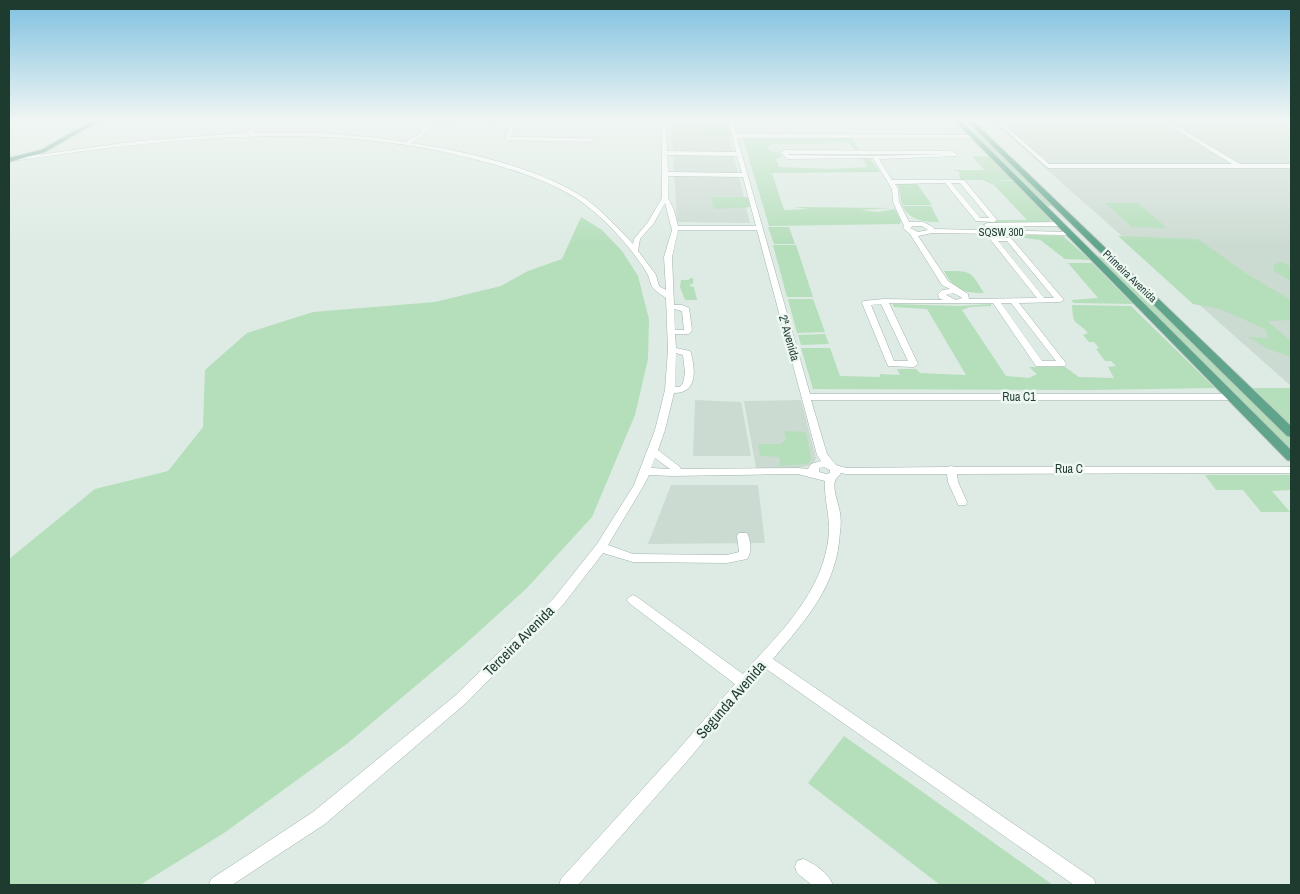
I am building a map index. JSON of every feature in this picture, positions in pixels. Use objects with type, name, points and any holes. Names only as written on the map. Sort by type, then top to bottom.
[{"type":"main road","name":"Primeira Avenida","points":[[999,162],[1291,457]]},
{"type":"main road","name":"Primeira Avenida","points":[[1013,162],[1291,433]]},
{"type":"main road","points":[[1046,209],[1055,208],[1062,210]]},
{"type":"main road","points":[[1088,252],[1100,254],[1105,251]]},
{"type":"main road","points":[[1258,423],[1259,420],[1266,418],[1280,422]]},
{"type":"street","points":[[492,162],[524,172],[578,197],[628,235],[635,251],[646,265],[656,287],[671,302]]},
{"type":"street","name":"Terceira Avenida","points":[[217,885],[319,818],[461,699],[558,602],[601,547],[639,485],[652,451],[670,390],[672,350],[671,302],[663,267],[673,228],[669,202],[666,198],[665,162]]},
{"type":"street","points":[[673,228],[694,229],[758,225],[741,162]]},
{"type":"street","points":[[877,162],[895,189],[896,202],[907,225],[907,229],[912,232],[945,283],[962,296]]},
{"type":"street","points":[[1043,162],[1048,166],[1291,166]]},
{"type":"street","points":[[1233,162],[1240,166]]},
{"type":"street","points":[[665,174],[744,175]]},
{"type":"street","points":[[891,182],[962,181],[994,220],[978,220],[947,182]]},
{"type":"street","points":[[628,235],[652,225],[666,198]]},
{"type":"street","points":[[901,213],[931,228],[923,241],[926,252]]},
{"type":"street","name":"SQSW 300","points":[[907,225],[1026,226],[1061,224]]},
{"type":"street","name":"2ª Avenida","points":[[758,225],[825,471]]},
{"type":"street","points":[[1026,226],[1034,229],[1032,232]]},
{"type":"street","name":"SQSW 300","points":[[912,232],[1070,233]]},
{"type":"street","points":[[628,235],[635,251]]},
{"type":"street","points":[[916,300],[949,291],[962,296],[996,301],[1043,301],[1060,300],[1009,239],[993,239],[1043,301]]},
{"type":"street","points":[[646,265],[663,267]]},
{"type":"street","points":[[942,294],[945,283]]},
{"type":"street","points":[[942,294],[944,298],[952,302]]},
{"type":"street","points":[[884,301],[914,364],[891,364],[866,302],[884,301],[916,300],[952,302],[962,296]]},
{"type":"street","points":[[996,301],[1039,364],[1062,364],[1014,301]]},
{"type":"street","name":"Rua C1","points":[[806,397],[1232,397]]},
{"type":"street","points":[[652,451],[674,471]]},
{"type":"street","points":[[646,468],[696,472],[825,471]]},
{"type":"street","points":[[951,469],[953,482],[962,502]]},
{"type":"street","name":"Rua C","points":[[825,471],[951,469],[1291,470]]},
{"type":"street","points":[[639,485],[674,471]]},
{"type":"street","name":"Segunda Avenida","points":[[567,885],[765,661],[808,608],[829,569],[835,519],[825,471]]},
{"type":"street","points":[[601,547],[622,556],[633,558],[727,559],[745,554],[743,536]]},
{"type":"street","points":[[633,600],[744,683]]},
{"type":"street","points":[[765,661],[1088,885]]},
{"type":"street","points":[[803,867],[825,885]]},
{"type":"shaded area","points":[[673,162],[735,162],[750,223],[677,222]]},
{"type":"shaded area","points":[[1038,162],[1291,162],[1291,386]]},
{"type":"shaded area","points":[[695,400],[741,402],[751,456],[693,456]]},
{"type":"shaded area","points":[[801,400],[816,458],[815,461],[811,465],[799,468],[756,468],[744,401]]},
{"type":"shaded area","points":[[671,485],[758,485],[765,543],[648,544]]},
{"type":"green space","points":[[750,162],[777,162],[779,167],[831,169],[867,167],[864,162],[872,162],[880,172],[772,173],[784,210],[809,209],[793,207],[892,208],[860,210],[878,212],[895,209],[901,221],[900,224],[769,226]]},
{"type":"green space","points":[[977,162],[995,162],[1013,180],[990,180],[1014,181],[1050,217],[1050,224],[989,224],[986,220],[1027,220],[994,185],[983,180],[961,180],[960,172],[952,170],[984,170]]},
{"type":"green space","points":[[1003,162],[1010,162],[1055,206],[1047,206]]},
{"type":"green space","points":[[898,184],[917,184],[932,205],[902,205]]},
{"type":"green space","points":[[745,197],[748,198],[750,207],[716,209],[713,207],[711,198]]},
{"type":"green space","points":[[1105,203],[1138,203],[1167,228],[1132,227]]},
{"type":"green space","points":[[902,206],[931,206],[939,222],[913,217]]},
{"type":"green space","points":[[581,217],[602,230],[622,251],[638,276],[649,319],[648,359],[635,415],[592,517],[527,588],[463,646],[348,743],[224,833],[140,885],[9,885],[9,559],[95,489],[168,471],[203,427],[205,370],[247,333],[313,312],[435,302],[501,286],[528,271],[562,259]]},
{"type":"green space","points":[[768,227],[789,227],[795,244],[774,244]]},
{"type":"green space","points":[[1013,236],[1063,236],[1090,260],[1065,259],[1039,239]]},
{"type":"green space","points":[[1118,236],[1198,239],[1244,272],[1291,300],[1291,320],[1267,321],[1291,341],[1291,357],[1268,349],[1248,337],[1268,338],[1265,329],[1220,309],[1193,304]]},
{"type":"green space","points":[[773,245],[796,245],[813,297],[787,297]]},
{"type":"green space","points":[[1106,256],[1241,388],[1291,388],[1291,449],[1097,257]]},
{"type":"green space","points":[[1280,262],[1291,266],[1291,281],[1274,271],[1273,265]]},
{"type":"green space","points":[[1068,263],[1092,263],[1133,304],[1074,303],[1071,300],[1098,298]]},
{"type":"green space","points":[[944,271],[969,273],[984,293],[960,289]]},
{"type":"green space","points":[[693,278],[693,283],[689,286],[694,287],[697,300],[685,300],[680,287],[681,280]]},
{"type":"green space","points":[[788,299],[813,299],[825,332],[797,333]]},
{"type":"green space","points":[[893,304],[960,306],[991,304],[991,306],[970,307],[962,310],[1006,376],[1029,378],[1037,374],[1029,367],[1065,367],[1079,377],[1114,378],[1108,367],[1116,366],[1111,361],[1105,361],[1096,349],[1099,348],[1094,342],[1089,342],[1083,335],[1088,333],[1074,320],[1072,305],[1131,306],[1215,388],[1088,390],[813,389],[801,348],[830,348],[840,376],[880,377],[880,374],[900,375],[897,369],[916,369],[920,373],[966,375],[927,309],[894,307]]},
{"type":"green space","points":[[825,334],[829,344],[801,345],[798,335]]},
{"type":"green space","points":[[784,431],[806,432],[811,459],[808,464],[780,466],[779,457],[760,456],[758,444],[780,444],[786,440]]},
{"type":"green space","points":[[1205,475],[1291,475],[1291,490],[1272,491],[1290,512],[1261,512],[1243,490],[1216,490]]},
{"type":"green space","points":[[844,736],[1053,885],[940,885],[808,783]]}]
